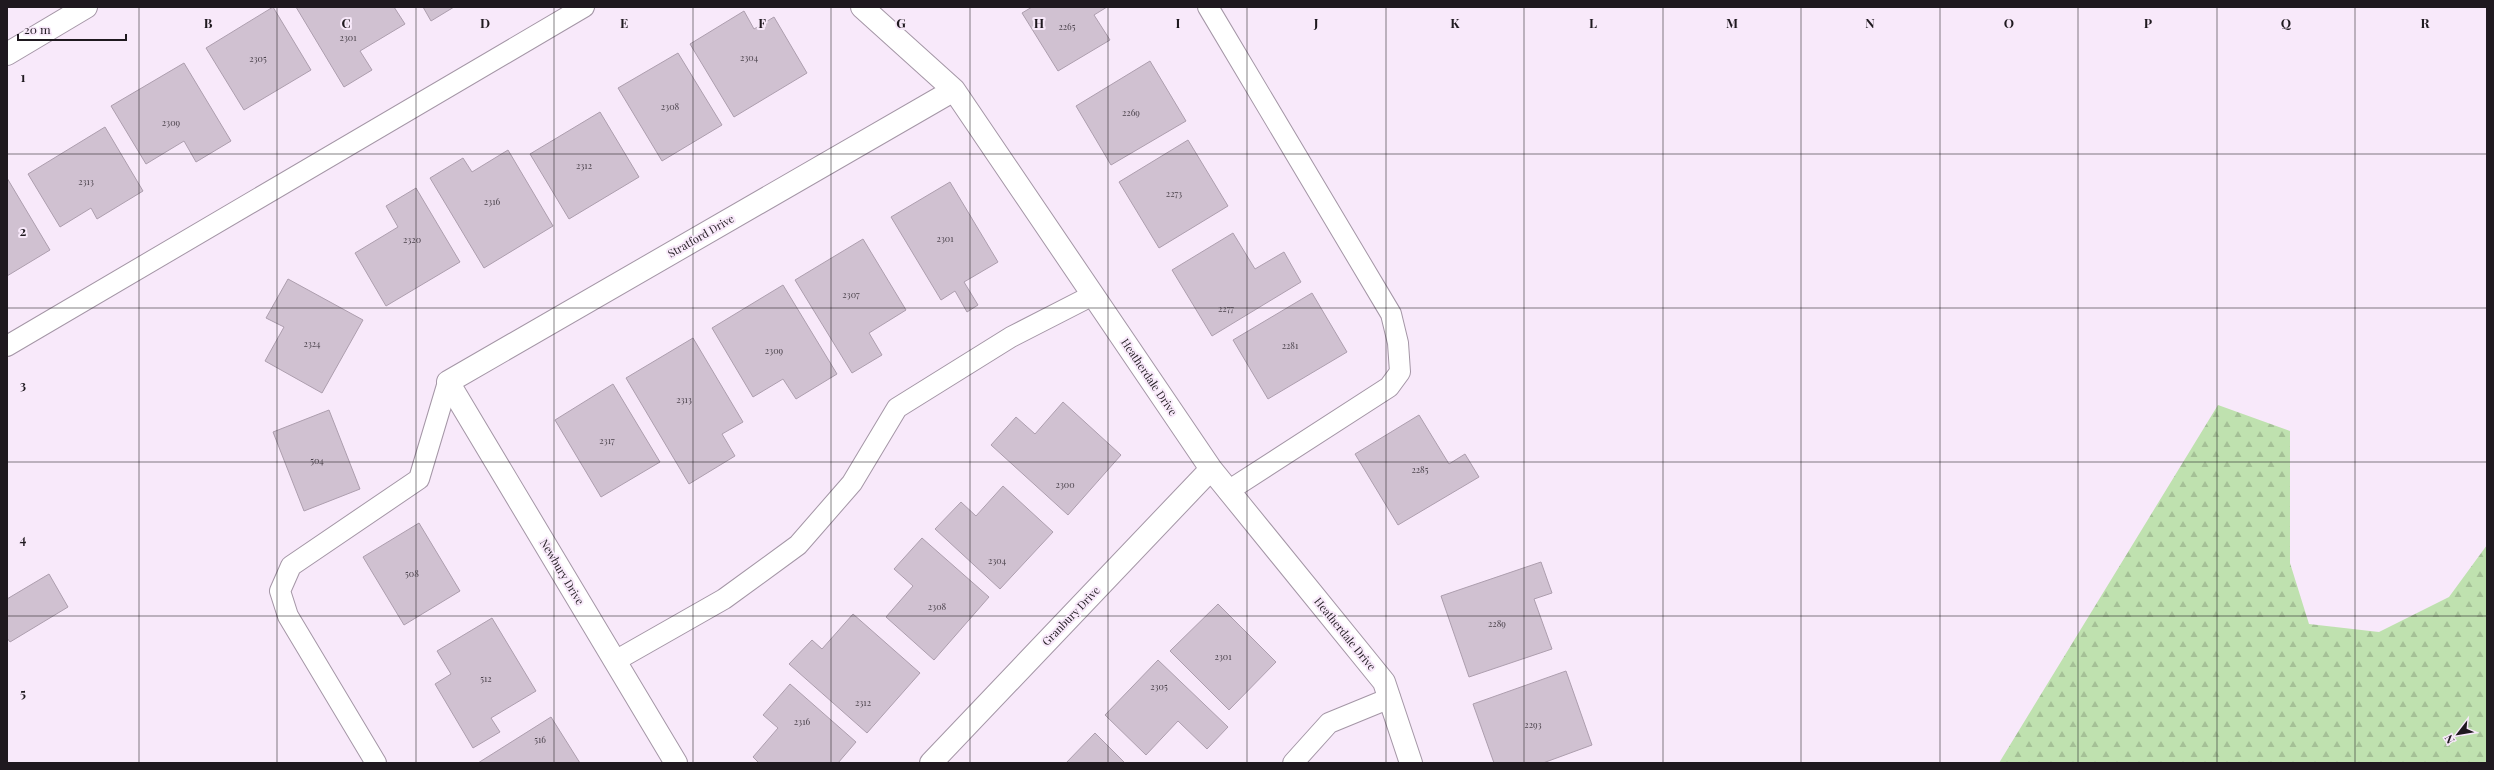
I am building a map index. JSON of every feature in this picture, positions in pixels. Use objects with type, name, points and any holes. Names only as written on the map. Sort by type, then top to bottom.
[{"type":"street","points":[[7,54],[86,7]]},
{"type":"street","name":"Heatherdale Drive","points":[[862,7],[954,90],[1211,469],[1384,682],[1411,763]]},
{"type":"street","name":"Stratford Drive","points":[[448,382],[954,90]]},
{"type":"street","name":"Newbury Drive","points":[[448,382],[676,763]]},
{"type":"street","name":"Granbury Drive","points":[[931,763],[1211,469]]},
{"type":"lane","points":[[7,346],[584,7]]},
{"type":"lane","points":[[1208,7],[1391,314],[1398,343],[1400,372],[1389,387],[1228,491]]},
{"type":"lane","points":[[615,661],[724,599],[798,545],[852,483],[897,408],[1011,337],[1093,295]]},
{"type":"lane","points":[[376,763],[288,616],[280,590],[291,566],[419,479],[448,382]]},
{"type":"lane","points":[[1293,763],[1330,723],[1390,698]]},
{"type":"green space","points":[[2218,405],[2290,431],[2290,563],[2309,624],[2379,632],[2449,597],[2487,545],[2487,763],[1999,763]]},
{"type":"building","points":[[273,7],[311,70],[244,110],[206,48]]},
{"type":"building","points":[[296,7],[394,7],[405,24],[360,51],[372,70],[344,87]]},
{"type":"building","points":[[423,7],[454,7],[431,21]]},
{"type":"building","points":[[1032,7],[1107,7],[1094,15],[1110,40],[1058,71],[1022,13]]},
{"type":"building","points":[[744,11],[754,29],[774,17],[807,73],[734,117],[690,44]]},
{"type":"building","points":[[678,53],[722,125],[662,161],[618,88]]},
{"type":"building","points":[[1150,61],[1186,121],[1111,165],[1076,106]]},
{"type":"building","points":[[184,63],[231,141],[196,162],[184,141],[146,164],[111,106]]},
{"type":"building","points":[[600,112],[639,177],[569,219],[530,154]]},
{"type":"building","points":[[105,127],[143,191],[97,219],[91,208],[60,227],[28,174]]},
{"type":"building","points":[[1188,140],[1228,206],[1159,248],[1119,182]]},
{"type":"building","points":[[508,150],[553,226],[484,268],[430,178],[463,158],[472,172]]},
{"type":"building","points":[[7,178],[50,250],[7,276]]},
{"type":"building","points":[[950,182],[998,262],[964,282],[978,305],[967,312],[955,291],[941,300],[891,217]]},
{"type":"building","points":[[416,188],[460,262],[386,306],[355,253],[398,227],[386,206]]},
{"type":"building","points":[[1233,233],[1255,269],[1284,252],[1301,282],[1212,336],[1172,270]]},
{"type":"building","points":[[863,239],[906,310],[869,333],[882,355],[852,373],[795,280]]},
{"type":"building","points":[[288,279],[363,320],[322,393],[265,361],[284,327],[266,318]]},
{"type":"building","points":[[783,285],[837,374],[796,399],[783,379],[753,397],[712,328]]},
{"type":"building","points":[[1312,293],[1347,352],[1268,399],[1233,340]]},
{"type":"building","points":[[693,338],[743,422],[722,434],[735,456],[689,484],[626,378]]},
{"type":"building","points":[[613,384],[660,462],[601,497],[555,420]]},
{"type":"building","points":[[1063,402],[1121,455],[1068,515],[991,445],[1016,417],[1035,434]]},
{"type":"building","points":[[329,410],[360,489],[304,511],[273,432]]},
{"type":"building","points":[[1419,415],[1449,464],[1465,454],[1479,477],[1398,525],[1355,454]]},
{"type":"building","points":[[1003,486],[1053,532],[1000,589],[935,529],[961,502],[976,516]]},
{"type":"building","points":[[419,523],[460,591],[404,625],[363,557]]},
{"type":"building","points":[[922,538],[989,597],[934,660],[886,617],[913,586],[894,569]]},
{"type":"building","points":[[1541,562],[1552,593],[1534,599],[1552,649],[1469,677],[1441,596]]},
{"type":"building","points":[[49,574],[68,607],[10,642],[7,638],[7,599]]},
{"type":"building","points":[[1218,604],[1276,662],[1229,710],[1170,651]]},
{"type":"building","points":[[853,614],[920,673],[867,733],[789,664],[812,640],[822,649]]},
{"type":"building","points":[[492,618],[536,691],[491,718],[500,732],[473,748],[435,684],[451,674],[437,651]]},
{"type":"building","points":[[1158,660],[1228,727],[1207,749],[1178,721],[1146,755],[1105,715]]},
{"type":"building","points":[[1566,671],[1592,745],[1543,763],[1494,763],[1473,704]]},
{"type":"building","points":[[790,684],[856,742],[838,763],[759,763],[753,757],[778,728],[763,715]]},
{"type":"building","points":[[551,717],[580,763],[478,763]]},
{"type":"building","points":[[1095,733],[1125,763],[1066,763]]}]
